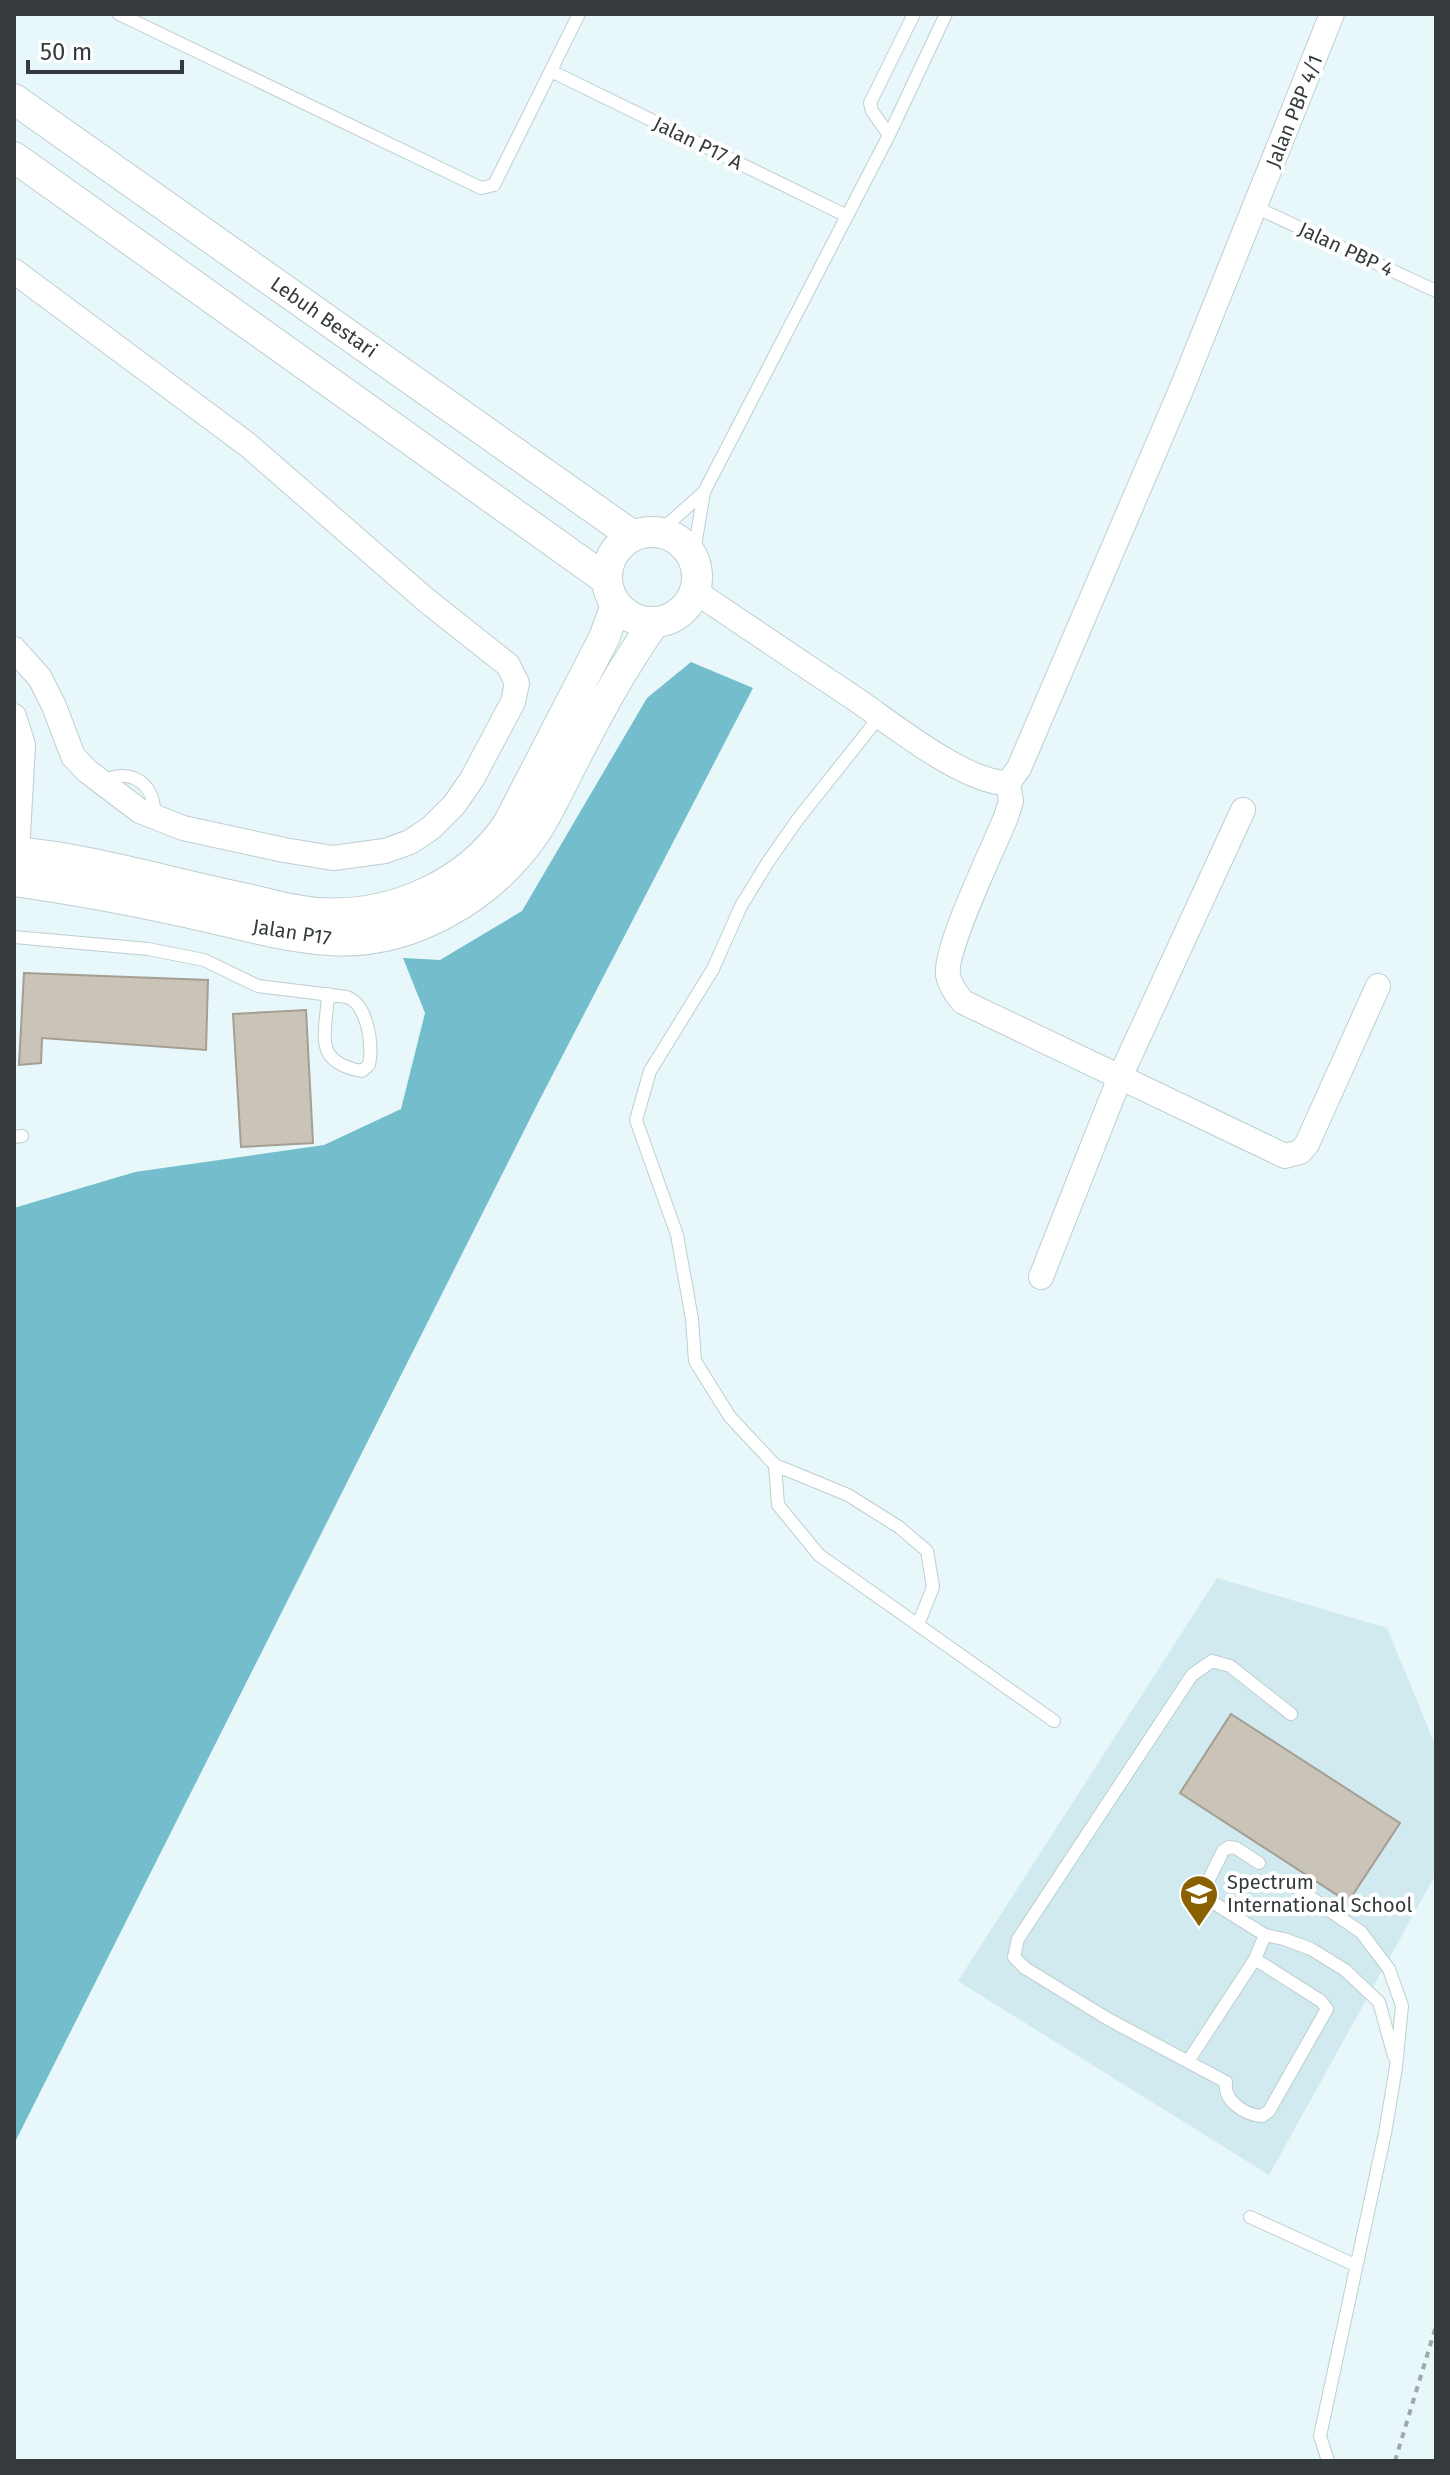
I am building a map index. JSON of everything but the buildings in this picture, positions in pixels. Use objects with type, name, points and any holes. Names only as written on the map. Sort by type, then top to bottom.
[{"type":"street","name":"Jalan PBP 4/1","points":[[1008,783],[1026,754],[1181,390],[1332,14]]},
{"type":"street","name":"Lebuh Bestari","points":[[14,99],[646,534]]},
{"type":"street","points":[[14,157],[612,592],[627,615],[654,623],[678,615],[692,601],[696,578],[692,555],[678,540],[646,534],[619,547],[609,562],[612,592]]},
{"type":"street","points":[[14,271],[248,445],[426,600],[508,665],[517,683],[513,702],[472,779],[454,805],[431,828],[398,847],[354,856],[321,856],[183,828],[140,811],[73,756],[40,678],[14,649]]},
{"type":"street","points":[[696,578],[907,736],[992,783],[1008,783],[1011,801],[1006,817],[960,927],[948,965],[953,991],[963,1002],[1285,1156],[1307,1144],[1378,986]]},
{"type":"street","name":"Jalan P17","points":[[15,867],[83,862],[316,913],[369,911],[410,900],[448,883],[495,844],[508,824],[604,638],[612,592]]},
{"type":"street","name":"Jalan P17","points":[[15,867],[138,902],[289,935],[332,941],[372,938],[406,929],[449,912],[494,882],[515,860],[537,830],[611,688],[654,623]]},
{"type":"street","points":[[14,716],[23,745],[15,867]]},
{"type":"street","points":[[1041,1277],[1120,1077],[1243,810]]},
{"type":"lane","points":[[119,14],[481,188],[494,185],[579,14]]},
{"type":"lane","points":[[889,135],[870,103],[914,14]]},
{"type":"lane","points":[[696,578],[696,540],[704,492],[889,135],[946,14]]},
{"type":"lane","name":"Jalan P17 A","points":[[551,71],[845,215]]},
{"type":"lane","name":"Jalan PBP 4","points":[[1255,207],[1436,291]]},
{"type":"lane","points":[[646,534],[704,492]]},
{"type":"lane","points":[[880,716],[798,819],[741,906],[713,969],[650,1071],[636,1120],[677,1235],[692,1319],[695,1361],[730,1417],[775,1465],[848,1495],[899,1527],[927,1551],[933,1587],[918,1625]]},
{"type":"lane","points":[[14,937],[148,949],[204,960],[258,986],[328,994],[357,1001],[364,1012],[371,1057],[369,1065],[362,1071],[343,1067],[332,1060],[325,1046],[328,994]]},
{"type":"lane","points":[[775,1465],[778,1505],[819,1555],[1054,1721]]},
{"type":"lane","points":[[1255,1959],[1321,2001],[1327,2009],[1269,2111],[1262,2116],[1254,2116],[1230,2101],[1225,2090],[1226,2082],[1108,2019],[1025,1968],[1014,1957],[1018,1939],[1192,1675],[1212,1661],[1230,1666],[1291,1714]]},
{"type":"lane","points":[[1259,1863],[1236,1848],[1229,1847],[1223,1851],[1201,1895],[1265,1935],[1311,1949],[1345,1970],[1379,2002],[1396,2067]]},
{"type":"lane","points":[[1294,1886],[1361,1932],[1389,1969],[1402,2006],[1396,2067],[1320,2436],[1328,2461]]},
{"type":"lane","points":[[1189,2060],[1255,1959],[1265,1935]]},
{"type":"lane","points":[[1250,2217],[1355,2265]]},
{"type":"path","points":[[1395,2461],[1436,2326]]},
{"type":"shaded area","points":[[691,662],[753,688],[539,1101],[14,2144],[14,1208],[135,1172],[324,1145],[401,1109],[425,1013],[403,958],[440,960],[522,911],[647,698]]},
{"type":"shaded area","name":"Spectrum International School","points":[[1217,1578],[1387,1628],[1436,1747],[1436,1874],[1269,2175],[958,1981]]},
{"type":"place","name":"Spectrum International School","points":[[1199,1928]]}]
